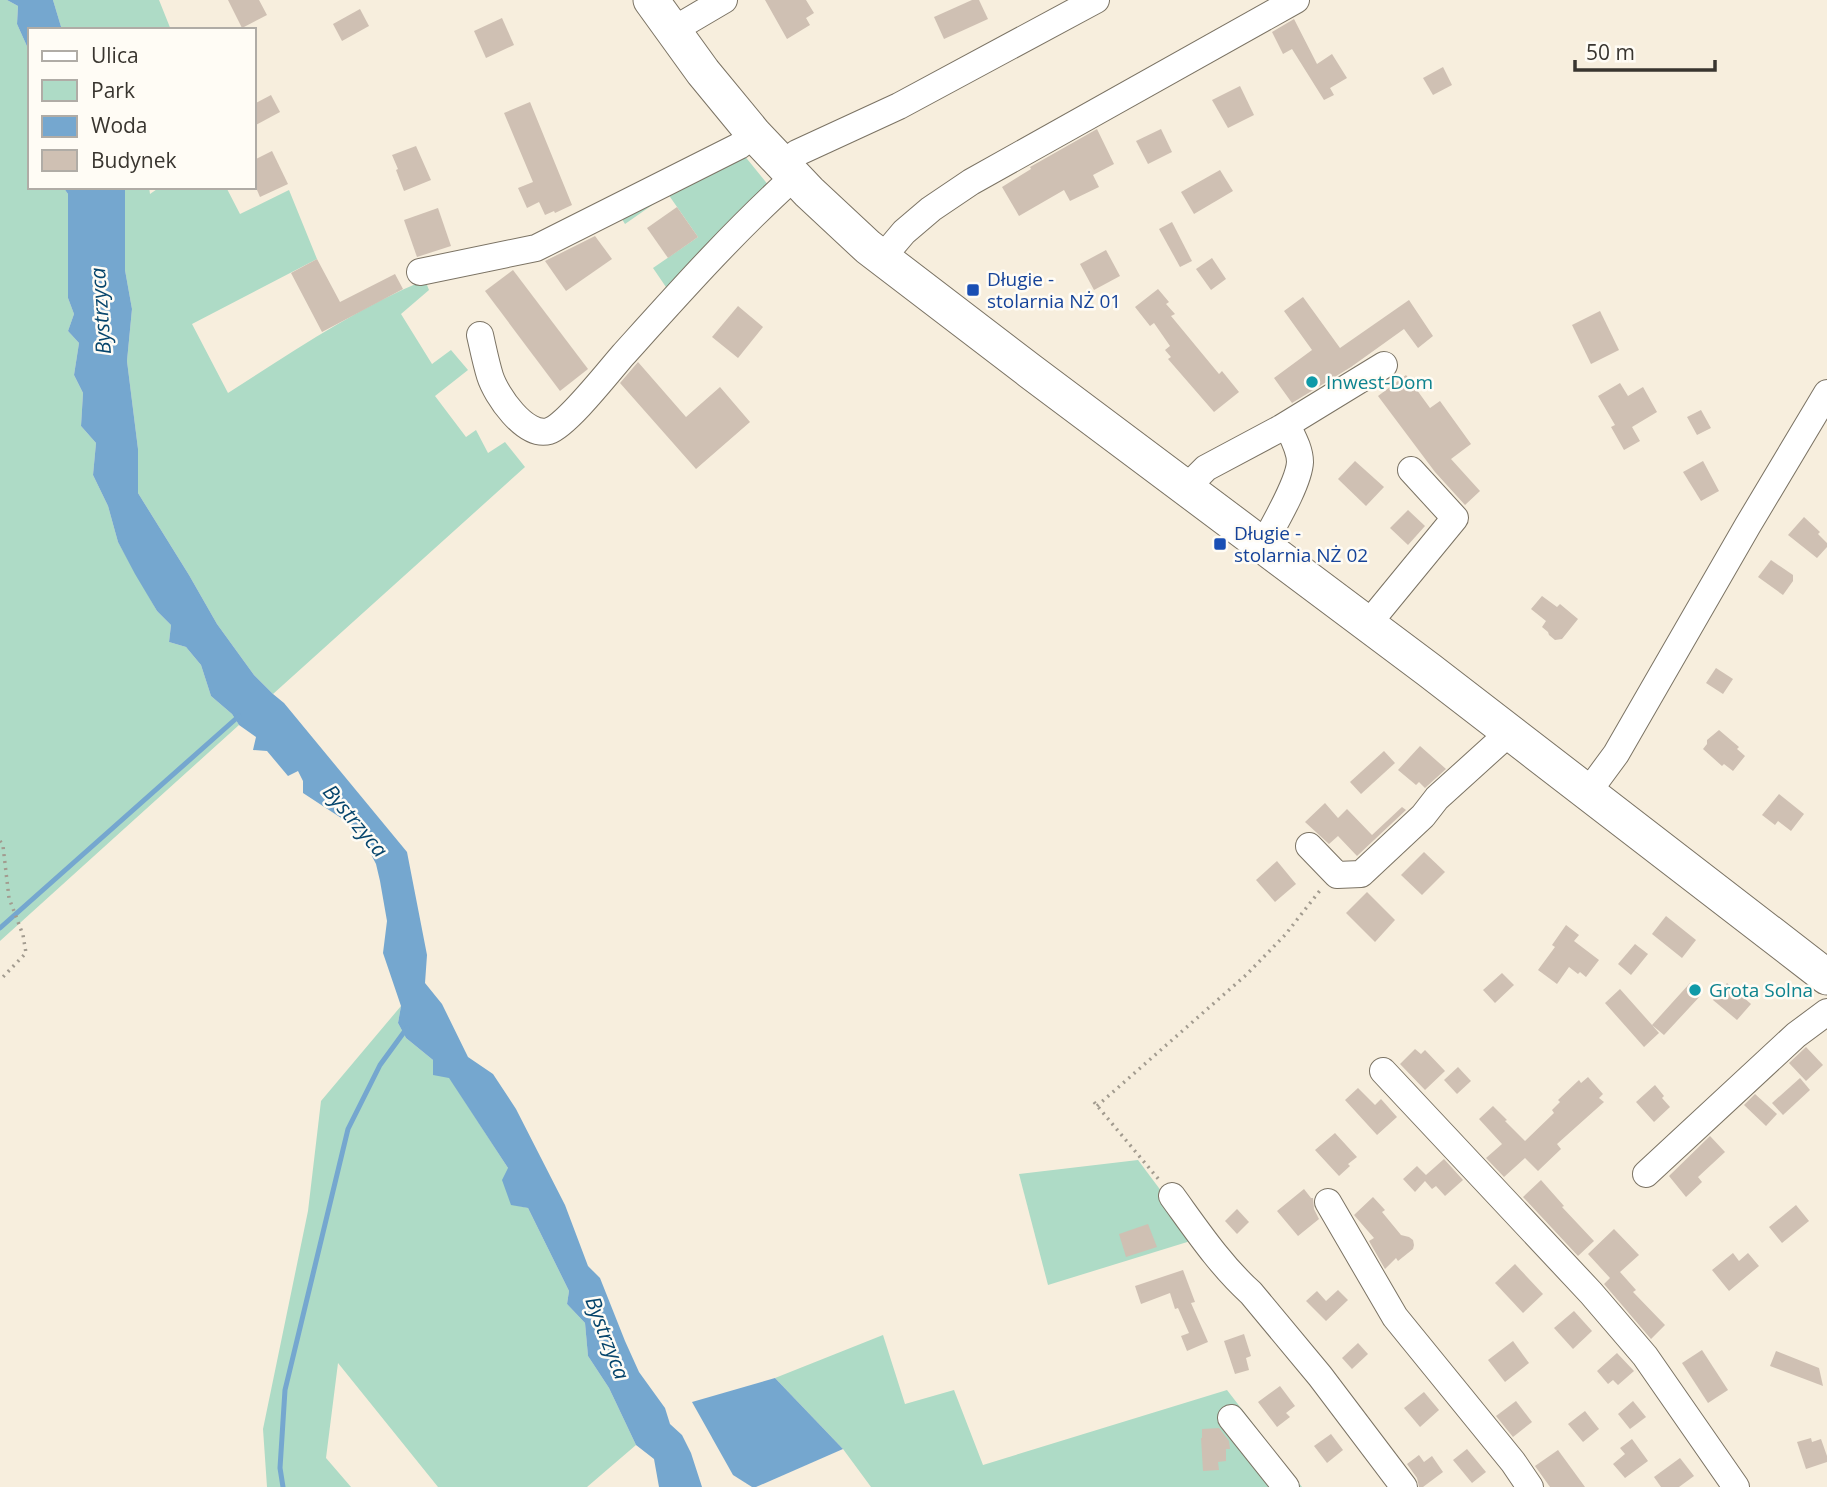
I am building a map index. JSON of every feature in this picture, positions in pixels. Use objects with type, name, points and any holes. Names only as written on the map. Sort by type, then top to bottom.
[{"type":"main road","points":[[651,0],[754,134],[788,171],[882,258],[1368,624],[1827,976]]},
{"type":"street","points":[[673,30],[724,0]]},
{"type":"street","points":[[480,335],[491,379],[510,411],[522,424],[548,432],[587,398],[610,369],[766,202],[797,153],[899,106],[1096,0]]},
{"type":"street","points":[[882,258],[904,232],[931,209],[971,182],[1296,0]]},
{"type":"street","points":[[420,272],[536,248],[739,146],[754,134]]},
{"type":"street","points":[[1186,488],[1206,468],[1287,425],[1384,365]]},
{"type":"street","points":[[1588,792],[1616,754],[1827,393]]},
{"type":"street","points":[[1263,545],[1282,511],[1300,463],[1296,443],[1287,425]]},
{"type":"street","points":[[1368,624],[1455,518],[1411,470]]},
{"type":"street","points":[[1309,846],[1336,875],[1361,874],[1423,816],[1437,798],[1510,732]]},
{"type":"street","points":[[1646,1174],[1796,1035],[1827,1012]]},
{"type":"street","points":[[1383,1070],[1591,1293],[1645,1356],[1736,1487]]},
{"type":"street","points":[[1172,1196],[1201,1237],[1320,1376],[1405,1487]]},
{"type":"street","points":[[1328,1202],[1395,1317],[1513,1462],[1530,1487]]},
{"type":"street","points":[[1231,1418],[1286,1487]]},
{"type":"path","points":[[0,841],[3,846],[9,898],[23,934],[26,953],[0,980]]},
{"type":"path","points":[[1172,1196],[1096,1104],[1246,975],[1285,935],[1316,894],[1336,875]]},
{"type":"green space","points":[[0,0],[7,0],[18,6],[17,24],[28,49],[28,189],[64,189],[68,194],[68,298],[74,314],[68,331],[79,343],[74,375],[83,393],[81,426],[96,443],[93,475],[108,506],[118,542],[157,611],[171,625],[169,642],[186,647],[201,665],[211,696],[232,714],[239,725],[0,941]]},
{"type":"green space","points":[[53,0],[159,0],[170,28],[61,28]]},
{"type":"green space","points":[[739,149],[769,186],[668,290],[653,268],[698,237],[668,194],[625,224],[617,211]]},
{"type":"green space","points":[[125,189],[149,189],[150,194],[157,189],[227,189],[240,214],[289,190],[317,259],[192,324],[228,393],[349,318],[425,280],[429,290],[401,314],[432,364],[451,350],[468,370],[435,396],[466,437],[476,430],[488,453],[505,442],[525,467],[273,694],[254,675],[217,624],[138,493],[138,449],[127,361],[132,309],[125,270]]},
{"type":"green space","points":[[401,1006],[398,1023],[406,1038],[449,1077],[508,1168],[511,1204],[528,1208],[569,1291],[567,1304],[585,1323],[588,1356],[609,1388],[636,1445],[587,1487],[438,1487],[338,1363],[326,1458],[351,1487],[267,1487],[263,1429],[308,1211],[321,1101]]},
{"type":"green space","points":[[1138,1160],[1197,1239],[1048,1285],[1019,1174]]},
{"type":"green space","points":[[883,1335],[905,1404],[954,1390],[983,1465],[1227,1390],[1302,1487],[871,1487],[843,1449],[775,1378]]},
{"type":"water","points":[[7,0],[53,0],[61,28],[28,28],[28,49],[17,24],[18,6]]},
{"type":"water","name":"Bystrzyca","points":[[64,189],[125,189],[125,270],[132,309],[127,361],[138,449],[138,493],[217,624],[254,675],[284,703],[407,852],[427,955],[425,983],[442,1004],[468,1057],[493,1074],[516,1109],[565,1205],[588,1266],[600,1278],[639,1372],[665,1408],[670,1424],[682,1435],[702,1487],[659,1487],[654,1459],[636,1445],[609,1388],[588,1356],[585,1323],[567,1304],[569,1291],[528,1208],[511,1205],[502,1180],[508,1168],[449,1078],[433,1075],[433,1060],[406,1038],[398,1023],[401,1006],[383,953],[387,921],[380,881],[376,864],[358,829],[303,793],[303,781],[298,771],[288,776],[267,751],[253,750],[256,737],[239,725],[232,714],[211,696],[201,665],[186,647],[169,642],[171,625],[157,611],[118,542],[108,506],[93,475],[96,443],[81,426],[83,393],[74,375],[79,343],[68,331],[74,314],[68,298],[68,194]]},
{"type":"water","points":[[775,1378],[843,1449],[752,1487],[733,1475],[692,1402]]},
{"type":"building","points":[[228,0],[259,0],[267,15],[242,28]]},
{"type":"building","points":[[765,0],[806,0],[814,13],[806,18],[810,25],[787,39]]},
{"type":"building","points":[[972,0],[979,0],[988,19],[944,39],[934,17]]},
{"type":"building","points":[[360,9],[369,26],[342,41],[333,24]]},
{"type":"building","points":[[502,18],[514,45],[486,58],[474,31]]},
{"type":"building","points":[[1294,19],[1317,64],[1332,54],[1347,78],[1330,88],[1334,95],[1324,100],[1292,49],[1283,54],[1272,32]]},
{"type":"building","points":[[1443,67],[1452,85],[1433,95],[1423,78]]},
{"type":"building","points":[[1240,86],[1254,115],[1228,128],[1212,100]]},
{"type":"building","points":[[271,95],[280,112],[256,125],[256,103]]},
{"type":"building","points":[[530,102],[572,205],[545,215],[539,202],[527,208],[518,188],[533,182],[504,113]]},
{"type":"building","points":[[1097,129],[1114,164],[1093,175],[1099,187],[1070,201],[1064,190],[1019,216],[1002,187],[1031,169],[1030,167]]},
{"type":"building","points":[[1161,129],[1172,152],[1148,164],[1136,141]]},
{"type":"building","points":[[416,146],[431,180],[404,191],[392,155]]},
{"type":"building","points":[[272,151],[288,184],[260,197],[256,188],[256,159]]},
{"type":"building","points":[[1220,170],[1233,191],[1194,214],[1181,192]]},
{"type":"building","points":[[677,207],[698,237],[668,258],[647,228]]},
{"type":"building","points":[[438,208],[451,246],[417,257],[404,220]]},
{"type":"building","points":[[1172,222],[1192,261],[1180,267],[1159,229]]},
{"type":"building","points":[[595,236],[612,259],[566,291],[545,261]]},
{"type":"building","points":[[1106,250],[1120,276],[1094,290],[1080,264]]},
{"type":"building","points":[[1212,258],[1226,279],[1211,290],[1196,269]]},
{"type":"building","points":[[317,259],[340,302],[395,274],[403,289],[322,332],[291,273]]},
{"type":"building","points":[[513,270],[588,369],[560,391],[485,291]]},
{"type":"building","points":[[1158,289],[1175,314],[1171,316],[1219,374],[1222,371],[1239,392],[1214,412],[1168,359],[1171,357],[1165,350],[1170,346],[1154,323],[1150,326],[1135,307]]},
{"type":"building","points":[[1303,297],[1340,348],[1409,300],[1433,336],[1418,348],[1404,329],[1351,367],[1292,403],[1274,378],[1312,350],[1284,311]]},
{"type":"building","points":[[738,306],[763,327],[738,358],[712,337]]},
{"type":"building","points":[[1600,311],[1619,350],[1591,364],[1572,325]]},
{"type":"building","points":[[638,362],[686,417],[720,387],[750,422],[696,469],[620,383]]},
{"type":"building","points":[[1406,375],[1430,408],[1440,401],[1471,444],[1451,459],[1480,491],[1465,505],[1435,472],[1378,396]]},
{"type":"building","points":[[1620,383],[1628,396],[1643,387],[1657,412],[1632,427],[1640,441],[1624,450],[1611,427],[1615,425],[1598,396]]},
{"type":"building","points":[[1701,410],[1711,428],[1697,435],[1687,417]]},
{"type":"building","points":[[1355,461],[1384,487],[1366,506],[1338,479]]},
{"type":"building","points":[[1703,461],[1719,491],[1701,501],[1683,472]]},
{"type":"building","points":[[1408,510],[1425,526],[1408,545],[1390,528]]},
{"type":"building","points":[[1804,517],[1827,543],[1827,547],[1817,558],[1788,535]]},
{"type":"building","points":[[1771,560],[1793,575],[1793,581],[1783,595],[1758,577]]},
{"type":"building","points":[[1542,596],[1557,607],[1560,604],[1578,619],[1562,639],[1555,640],[1549,635],[1542,627],[1546,621],[1531,609]]},
{"type":"building","points":[[1716,668],[1733,679],[1723,694],[1706,683]]},
{"type":"building","points":[[1719,730],[1739,747],[1737,749],[1745,756],[1733,771],[1724,764],[1722,766],[1703,749],[1707,740]]},
{"type":"building","points":[[1420,746],[1446,769],[1425,788],[1419,782],[1416,785],[1398,770]]},
{"type":"building","points":[[1384,751],[1395,763],[1361,794],[1350,782]]},
{"type":"building","points":[[1779,794],[1804,814],[1791,831],[1778,821],[1775,825],[1762,815]]},
{"type":"building","points":[[1325,803],[1338,818],[1347,809],[1372,835],[1402,807],[1406,810],[1357,856],[1338,836],[1329,844],[1305,822]]},
{"type":"building","points":[[1424,852],[1445,872],[1422,895],[1401,875]]},
{"type":"building","points":[[1277,861],[1296,884],[1275,902],[1256,880]]},
{"type":"building","points":[[1367,892],[1395,920],[1375,942],[1346,913]]},
{"type":"building","points":[[1666,916],[1696,940],[1682,958],[1652,934]]},
{"type":"building","points":[[1566,925],[1579,935],[1574,941],[1599,960],[1586,977],[1569,967],[1557,984],[1538,970],[1555,947],[1552,945]]},
{"type":"building","points":[[1635,944],[1648,954],[1631,975],[1618,964]]},
{"type":"building","points":[[1502,973],[1514,985],[1495,1003],[1483,990]]},
{"type":"building","points":[[1690,983],[1702,994],[1664,1035],[1652,1025]]},
{"type":"building","points":[[1727,983],[1751,1004],[1737,1020],[1713,1000]]},
{"type":"building","points":[[1620,989],[1659,1033],[1644,1047],[1605,1003]]},
{"type":"building","points":[[1806,1047],[1823,1065],[1806,1081],[1789,1063]]},
{"type":"building","points":[[1415,1049],[1421,1054],[1425,1050],[1445,1071],[1425,1090],[1400,1064]]},
{"type":"building","points":[[1458,1067],[1471,1081],[1457,1094],[1444,1080]]},
{"type":"building","points":[[1588,1077],[1603,1094],[1599,1098],[1604,1102],[1557,1144],[1561,1149],[1538,1171],[1525,1158],[1504,1177],[1486,1158],[1502,1144],[1479,1119],[1493,1106],[1525,1141],[1554,1113],[1552,1110],[1560,1102],[1558,1100],[1579,1080],[1581,1083]]},
{"type":"building","points":[[1800,1078],[1810,1090],[1783,1115],[1772,1103]]},
{"type":"building","points":[[1655,1085],[1670,1107],[1654,1122],[1636,1102]]},
{"type":"building","points":[[1358,1088],[1375,1105],[1381,1099],[1397,1117],[1377,1135],[1345,1100]]},
{"type":"building","points":[[1755,1094],[1777,1114],[1766,1126],[1744,1105]]},
{"type":"building","points":[[1335,1133],[1357,1157],[1339,1176],[1315,1150]]},
{"type":"building","points":[[1710,1136],[1725,1152],[1698,1177],[1702,1182],[1686,1197],[1669,1176]]},
{"type":"building","points":[[1444,1159],[1463,1180],[1445,1196],[1436,1186],[1432,1189],[1425,1181],[1415,1192],[1403,1179],[1417,1166],[1426,1175]]},
{"type":"building","points":[[1541,1180],[1594,1241],[1578,1256],[1523,1197]]},
{"type":"building","points":[[1304,1189],[1313,1198],[1319,1219],[1298,1236],[1277,1211]]},
{"type":"building","points":[[1373,1197],[1401,1235],[1413,1240],[1414,1245],[1413,1249],[1398,1261],[1396,1258],[1385,1269],[1369,1241],[1374,1238],[1354,1215]]},
{"type":"building","points":[[1796,1205],[1809,1221],[1782,1243],[1769,1227]]},
{"type":"building","points":[[1237,1209],[1249,1222],[1237,1234],[1225,1221]]},
{"type":"building","points":[[1148,1224],[1157,1247],[1126,1257],[1119,1234]]},
{"type":"building","points":[[1614,1229],[1639,1255],[1620,1272],[1636,1290],[1633,1292],[1665,1325],[1651,1339],[1604,1284],[1610,1278],[1588,1254]]},
{"type":"building","points":[[1733,1253],[1739,1261],[1748,1253],[1759,1266],[1729,1291],[1712,1270]]},
{"type":"building","points":[[1515,1264],[1543,1294],[1523,1313],[1495,1283]]},
{"type":"building","points":[[1183,1270],[1195,1302],[1191,1303],[1208,1342],[1187,1351],[1181,1336],[1189,1333],[1178,1308],[1175,1309],[1170,1293],[1141,1304],[1135,1286]]},
{"type":"building","points":[[1338,1290],[1348,1300],[1326,1321],[1306,1301],[1317,1291],[1326,1301]]},
{"type":"building","points":[[1574,1311],[1592,1331],[1573,1349],[1554,1328]]},
{"type":"building","points":[[1244,1334],[1251,1356],[1246,1358],[1249,1370],[1235,1374],[1224,1341]]},
{"type":"building","points":[[1513,1341],[1529,1363],[1505,1382],[1488,1360]]},
{"type":"building","points":[[1358,1343],[1368,1354],[1352,1369],[1342,1358]]},
{"type":"building","points":[[1702,1350],[1728,1390],[1708,1403],[1682,1363]]},
{"type":"building","points":[[1776,1351],[1819,1368],[1823,1386],[1770,1366]]},
{"type":"building","points":[[1617,1353],[1634,1371],[1618,1385],[1613,1380],[1608,1384],[1597,1371]]},
{"type":"building","points":[[1280,1386],[1295,1406],[1286,1413],[1290,1417],[1277,1427],[1258,1402]]},
{"type":"building","points":[[1424,1392],[1439,1410],[1420,1427],[1404,1408]]},
{"type":"building","points":[[1516,1401],[1532,1422],[1513,1437],[1496,1416]]},
{"type":"building","points":[[1633,1401],[1646,1417],[1630,1429],[1618,1414]]},
{"type":"building","points":[[1585,1411],[1599,1429],[1583,1442],[1568,1424]]},
{"type":"building","points":[[1219,1428],[1229,1441],[1230,1449],[1226,1449],[1226,1461],[1218,1462],[1219,1470],[1203,1471],[1202,1429]]},
{"type":"building","points":[[1331,1434],[1343,1450],[1327,1463],[1314,1446]]},
{"type":"building","points":[[1811,1438],[1812,1442],[1821,1439],[1827,1462],[1806,1469],[1797,1442]]},
{"type":"building","points":[[1632,1439],[1648,1461],[1625,1478],[1613,1464],[1625,1454],[1620,1448]]},
{"type":"building","points":[[1467,1449],[1486,1472],[1472,1483],[1453,1460]]},
{"type":"building","points":[[1558,1450],[1585,1487],[1550,1487],[1535,1466]]},
{"type":"building","points":[[1419,1455],[1424,1462],[1432,1456],[1443,1472],[1423,1487],[1419,1487],[1417,1478],[1407,1464]]},
{"type":"building","points":[[1680,1458],[1694,1476],[1679,1487],[1661,1487],[1654,1477]]},
{"type":"waterway","points":[[0,928],[239,716]]},
{"type":"waterway","points":[[283,1487],[280,1468],[285,1390],[348,1129],[380,1065],[407,1028]]},
{"type":"place","name":"Długie - stolarnia NŻ 01","points":[[973,290]]},
{"type":"place","name":"Inwest-Dom","points":[[1312,382]]},
{"type":"place","name":"Długie - stolarnia NŻ 02","points":[[1220,544]]},
{"type":"place","name":"Grota Solna","points":[[1695,990]]}]
